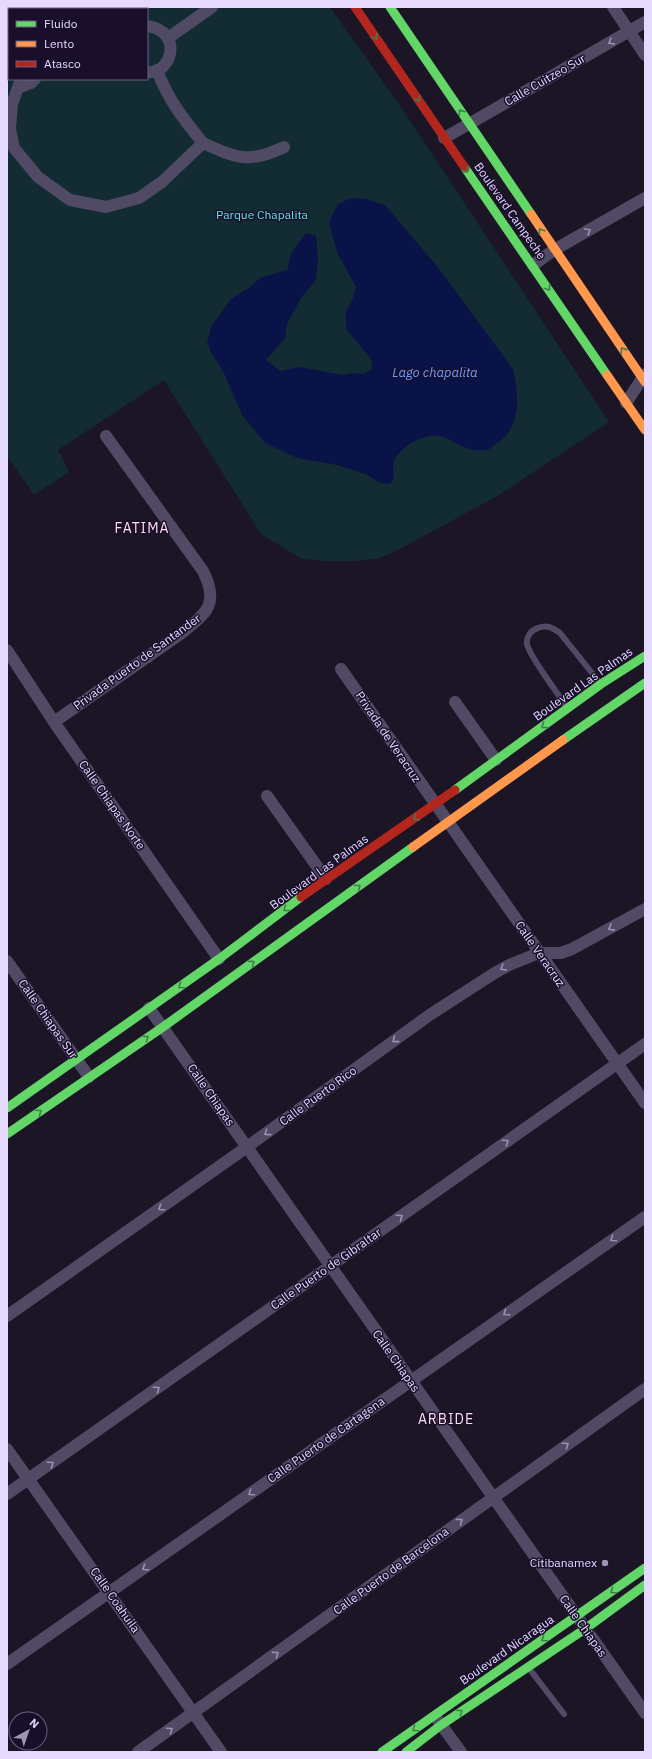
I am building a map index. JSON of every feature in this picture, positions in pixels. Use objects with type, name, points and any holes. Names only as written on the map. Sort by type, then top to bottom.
[{"type":"street","points":[[168,38],[212,7]]},
{"type":"street","name":"Boulevard Campeche","points":[[355,7],[645,430]]},
{"type":"street","name":"Boulevard Campeche","points":[[390,7],[554,250],[644,378]]},
{"type":"street","points":[[613,7],[645,55]]},
{"type":"street","name":"Calle Cuitzeo Sur","points":[[444,138],[645,22]]},
{"type":"street","points":[[148,26],[157,28],[168,38],[171,52],[164,66],[152,71],[182,118],[203,143],[230,156],[253,158],[269,155],[284,147]]},
{"type":"street","points":[[34,80],[31,82],[20,83],[12,104],[9,136],[14,148],[38,177],[70,200],[106,208],[139,198],[156,186],[203,143]]},
{"type":"street","points":[[533,265],[554,250],[645,198]]},
{"type":"street","points":[[626,403],[644,378]]},
{"type":"street","name":"Privada Puerto de Santander","points":[[54,722],[183,632],[202,617],[210,606],[211,595],[208,582],[203,572],[106,436]]},
{"type":"street","name":"Calle Chiapas Norte","points":[[7,650],[54,722],[219,959]]},
{"type":"street","name":"Boulevard Las Palmas","points":[[7,1108],[219,959],[326,879],[436,804],[601,684],[645,656]]},
{"type":"street","name":"Privada de Veracruz","points":[[342,669],[436,804]]},
{"type":"street","points":[[7,1134],[163,1027],[617,701],[645,683]]},
{"type":"street","points":[[455,702],[496,760]]},
{"type":"street","points":[[267,796],[326,879]]},
{"type":"street","name":"Calle Veracruz","points":[[436,804],[616,1064],[645,1103]]},
{"type":"street","name":"Calle Puerto Rico","points":[[7,1316],[247,1147],[431,1014],[509,965],[539,953],[562,953],[572,949],[645,909]]},
{"type":"street","name":"Calle Chiapas Sur","points":[[7,961],[89,1077]]},
{"type":"street","name":"Calle Chiapas","points":[[149,1008],[645,1713]]},
{"type":"street","name":"Calle Puerto de Gibraltar","points":[[7,1494],[645,1044]]},
{"type":"street","name":"Calle Puerto de Cartagena","points":[[7,1664],[110,1593],[410,1380],[645,1217]]},
{"type":"street","name":"Calle Puerto de Barcelona","points":[[138,1752],[492,1497],[645,1389]]},
{"type":"street","name":"Calle Coahuila","points":[[7,1449],[221,1752]]},
{"type":"street","name":"Boulevard Nicaragua","points":[[406,1752],[438,1720],[576,1617],[645,1568]]},
{"type":"street","name":"Boulevard Nicaragua","points":[[382,1752],[528,1667],[585,1629],[645,1585]]},
{"type":"street","points":[[438,1720],[461,1752]]},
{"type":"lane","points":[[568,708],[533,657],[527,645],[528,637],[532,631],[539,627],[548,626],[554,628],[601,684]]},
{"type":"lane","points":[[528,1667],[564,1714]]},
{"type":"green space","name":"Parque Chapalita","points":[[7,7],[330,7],[401,107],[609,422],[499,495],[400,549],[380,558],[356,561],[323,561],[302,559],[261,534],[164,380],[58,450],[69,472],[34,495],[7,456]]},
{"type":"water","name":"Lago chapalita","points":[[351,198],[366,199],[385,205],[437,266],[513,369],[517,389],[514,420],[504,437],[491,448],[480,451],[468,449],[443,437],[429,436],[422,438],[408,445],[397,455],[393,463],[394,479],[389,484],[381,483],[365,474],[337,465],[297,458],[265,443],[242,415],[224,373],[211,352],[207,342],[212,325],[231,299],[250,287],[260,278],[287,270],[292,252],[306,233],[316,236],[318,259],[316,280],[301,298],[287,324],[285,338],[266,360],[280,371],[300,367],[342,375],[353,373],[363,374],[372,369],[371,359],[347,330],[345,314],[353,298],[356,287],[337,252],[329,222],[338,204]]},
{"type":"traffic: fast","points":[[390,7],[531,214]]},
{"type":"traffic: fast","points":[[465,168],[607,375]]},
{"type":"traffic: fast","points":[[455,790],[601,684],[645,656]]},
{"type":"traffic: fast","points":[[563,740],[645,683]]},
{"type":"traffic: fast","points":[[7,1134],[163,1027],[413,847]]},
{"type":"traffic: fast","points":[[7,1108],[219,959],[301,897]]},
{"type":"traffic: fast","points":[[382,1752],[645,1568]]},
{"type":"traffic: fast","points":[[406,1752],[441,1725],[585,1629],[645,1585]]},
{"type":"traffic: slow","points":[[531,214],[645,382]]},
{"type":"traffic: slow","points":[[607,375],[645,430]]},
{"type":"traffic: slow","points":[[413,847],[563,740]]},
{"type":"traffic: jam","points":[[355,7],[465,168]]},
{"type":"traffic: jam","points":[[301,897],[455,790]]},
{"type":"place","name":"Citibanamex","points":[[605,1563]]},
{"type":"district","name":"FATIMA","points":[[142,528]]},
{"type":"district","name":"ARBIDE","points":[[446,1419]]}]
